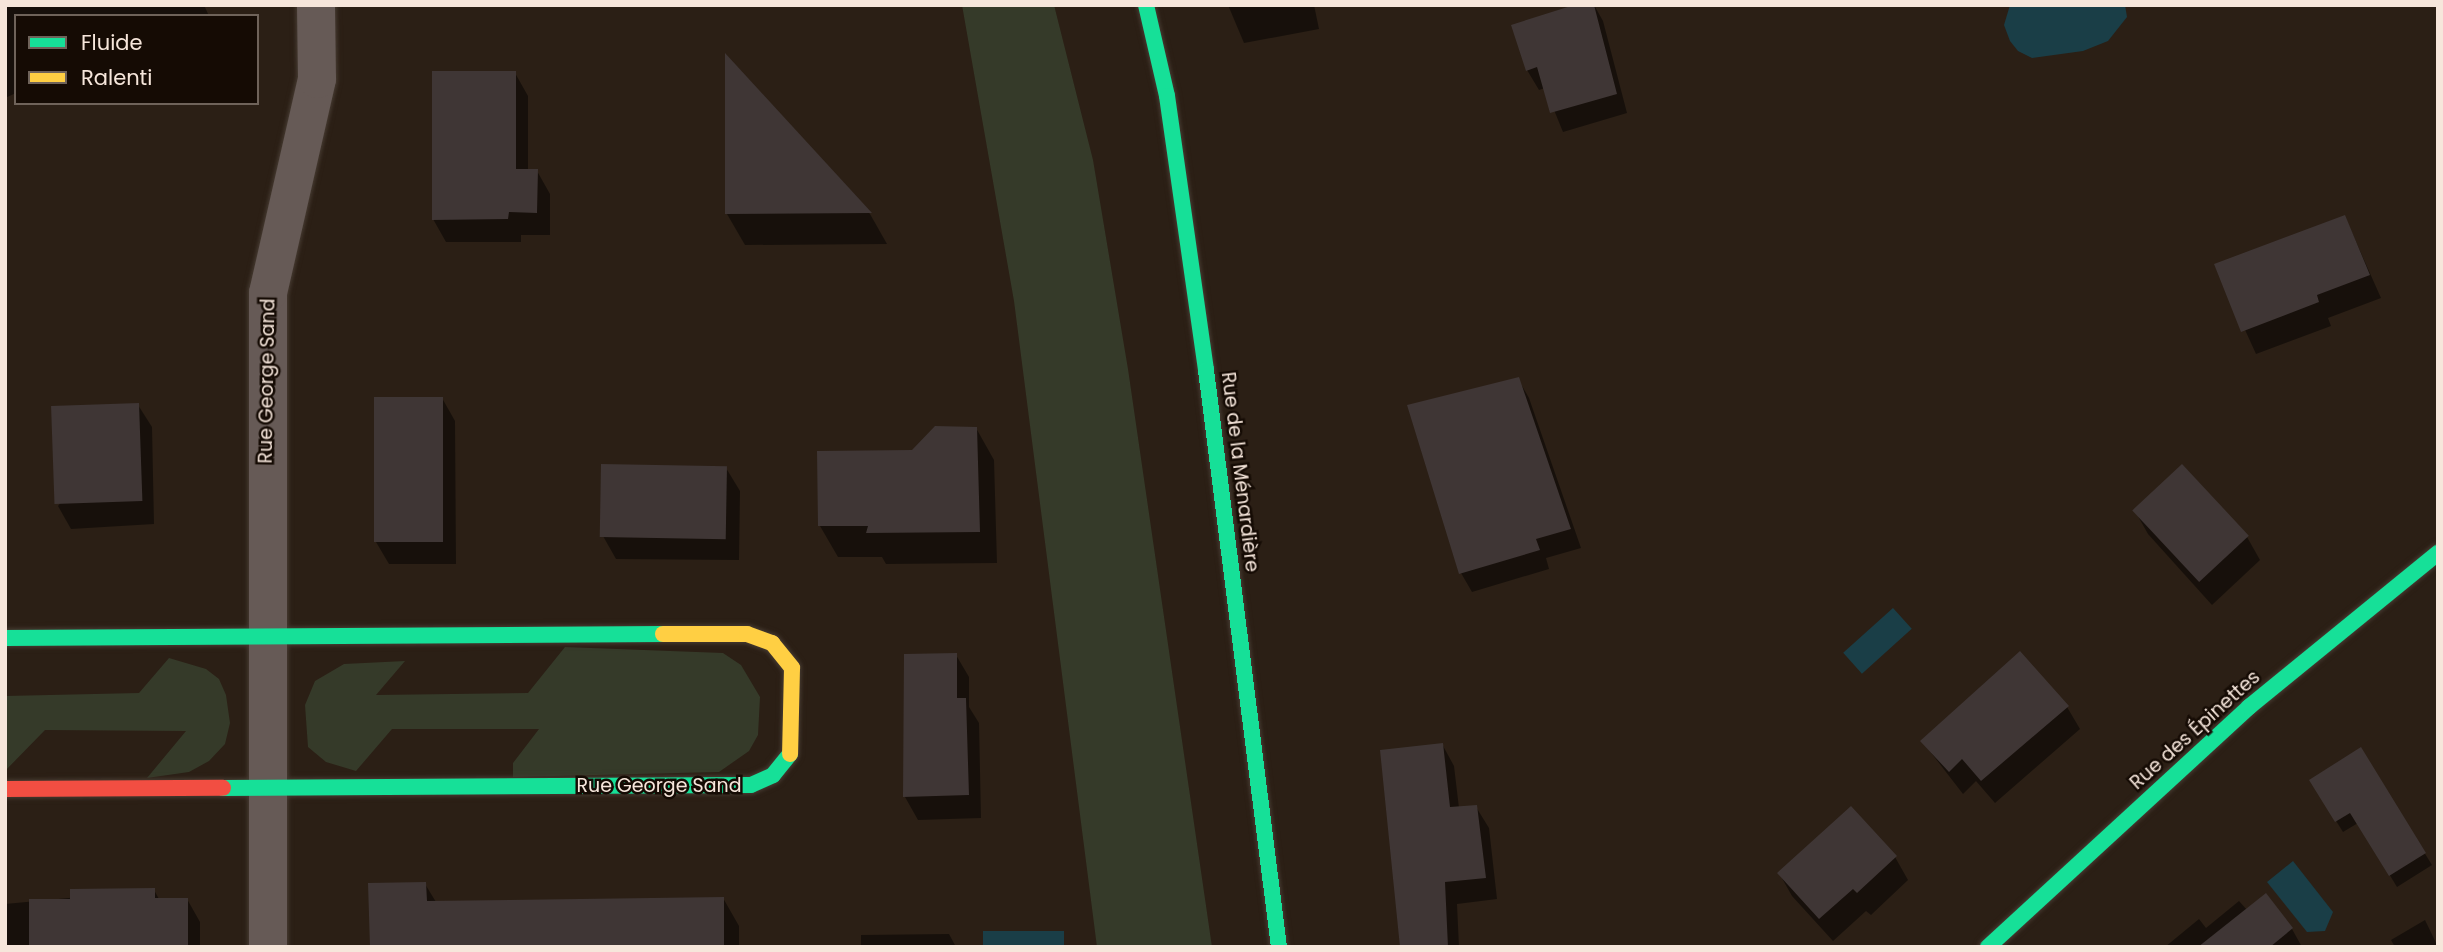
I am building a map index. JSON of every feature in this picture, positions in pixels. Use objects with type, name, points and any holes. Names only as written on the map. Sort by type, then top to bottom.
[{"type":"street","name":"Rue George Sand","points":[[268,947],[265,637],[268,293],[317,79],[316,5]]},
{"type":"street","name":"Rue de la Ménardière","points":[[1146,5],[1167,96],[1195,288],[1279,947]]},
{"type":"street","name":"Rue des Épinettes","points":[[1988,947],[2249,707],[2438,553]]},
{"type":"street","name":"Rue George Sand","points":[[5,638],[747,634],[772,643],[792,668],[790,757],[773,775],[751,785],[5,789]]},
{"type":"green space","points":[[962,5],[1054,5],[1093,160],[1128,369],[1212,947],[1097,947],[1014,301]]},
{"type":"green space","points":[[565,647],[723,653],[741,665],[760,697],[758,735],[749,751],[719,772],[513,777],[513,763],[539,729],[392,729],[356,771],[326,762],[308,747],[305,705],[315,681],[344,664],[405,661],[376,695],[528,693]]},
{"type":"green space","points":[[169,658],[206,669],[219,679],[226,695],[230,723],[225,744],[209,761],[189,772],[147,778],[186,731],[45,730],[5,771],[5,696],[139,693]]},
{"type":"water","points":[[2010,5],[2125,5],[2127,17],[2108,41],[2083,51],[2032,58],[2018,51],[2010,41],[2004,25]]},
{"type":"water","points":[[1893,608],[1912,629],[1862,674],[1843,653]]},
{"type":"water","points":[[2293,861],[2333,912],[2325,931],[2307,932],[2267,882]]},
{"type":"water","points":[[983,931],[1064,931],[1064,947],[983,947]]},
{"type":"building","points":[[1574,5],[1594,5],[1617,94],[1550,113],[1537,67],[1526,71],[1511,25]]},
{"type":"building","points":[[725,53],[872,213],[725,214]]},
{"type":"building","points":[[432,71],[516,71],[516,169],[538,169],[537,213],[509,212],[508,219],[432,220]]},
{"type":"building","points":[[2345,215],[2370,275],[2317,295],[2319,302],[2241,332],[2214,264]]},
{"type":"building","points":[[1519,377],[1571,529],[1536,539],[1540,550],[1459,574],[1407,405]]},
{"type":"building","points":[[374,397],[443,397],[443,542],[374,542]]},
{"type":"building","points":[[139,403],[142,501],[54,504],[51,406]]},
{"type":"building","points":[[935,426],[977,427],[980,532],[866,533],[868,526],[818,526],[817,451],[912,450]]},
{"type":"building","points":[[601,464],[727,466],[726,539],[600,537]]},
{"type":"building","points":[[2182,464],[2249,536],[2199,582],[2132,510]]},
{"type":"building","points":[[2020,651],[2069,706],[1981,781],[1962,759],[1949,772],[1920,741]]},
{"type":"building","points":[[957,653],[957,698],[966,698],[969,795],[903,797],[904,654]]},
{"type":"building","points":[[1443,743],[1450,807],[1477,805],[1486,878],[1445,882],[1448,947],[1400,947],[1380,750]]},
{"type":"building","points":[[2361,747],[2426,853],[2389,876],[2350,813],[2335,822],[2309,780]]},
{"type":"building","points":[[1851,806],[1897,856],[1857,893],[1853,889],[1819,919],[1777,873]]},
{"type":"building","points":[[426,882],[427,901],[724,897],[724,947],[370,947],[368,883]]},
{"type":"building","points":[[155,888],[155,898],[188,898],[188,947],[29,947],[29,899],[70,899],[70,889]]},
{"type":"building","points":[[2266,893],[2293,928],[2270,947],[2198,947]]},
{"type":"traffic: fast","points":[[1146,5],[1167,96],[1206,370],[1279,947]]},
{"type":"traffic: fast","points":[[1988,947],[2249,707],[2438,553]]},
{"type":"traffic: fast","points":[[5,638],[663,634]]},
{"type":"traffic: fast","points":[[223,788],[751,785],[773,775],[790,754]]},
{"type":"traffic: slow","points":[[663,634],[747,634],[772,643],[792,668],[790,754]]},
{"type":"traffic: jam","points":[[5,789],[223,788]]}]
